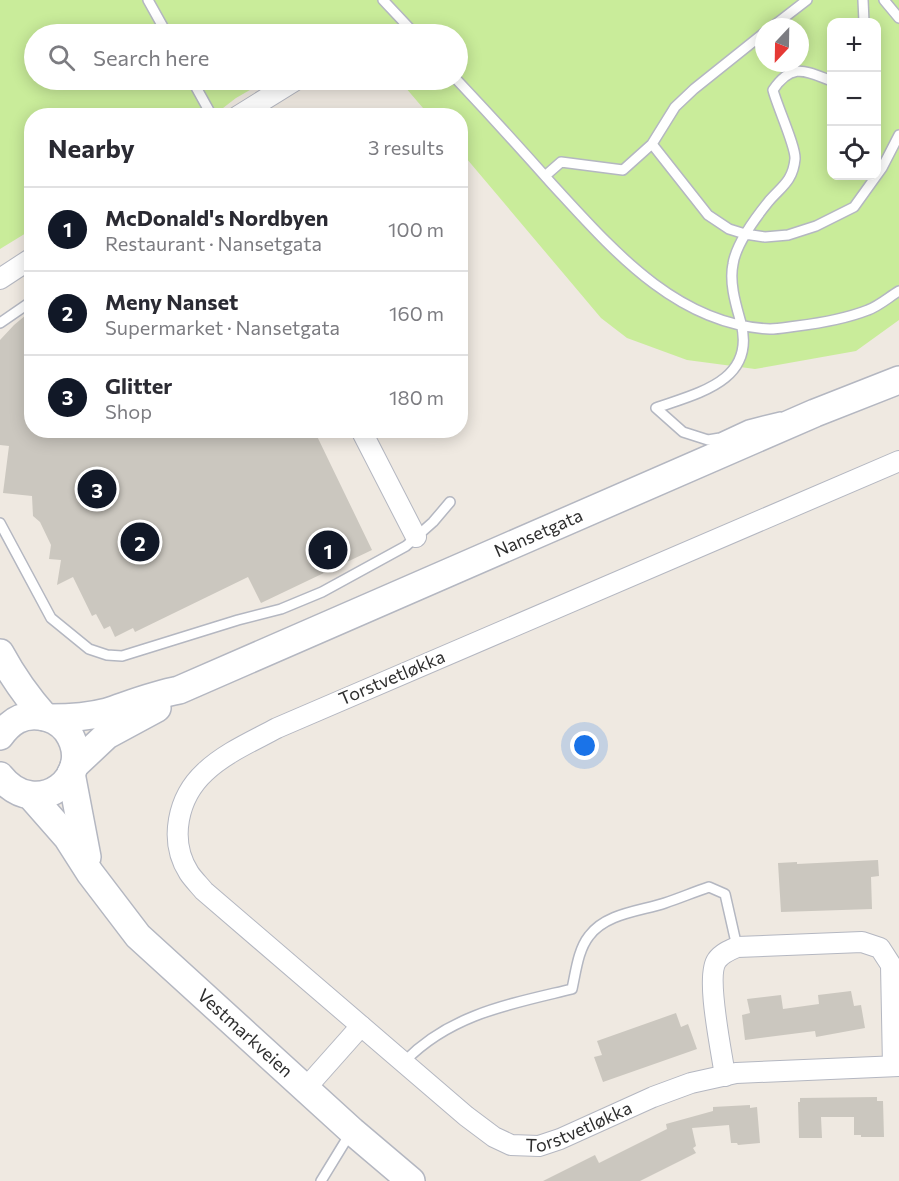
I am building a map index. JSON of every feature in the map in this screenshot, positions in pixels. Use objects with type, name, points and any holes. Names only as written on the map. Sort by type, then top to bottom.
[{"type":"main road","name":"Nansetgata","points":[[2,724],[23,716],[96,714],[156,694],[179,690],[815,413],[899,380]]},
{"type":"main road","name":"Vestmarkveien","points":[[0,653],[10,673],[29,700],[65,729],[71,738],[75,750],[73,770],[90,873]]},
{"type":"main road","name":"Nansetgata","points":[[12,789],[44,795],[55,791],[65,783],[73,770],[107,735],[160,706],[179,690]]},
{"type":"main road","name":"Vestmarkveien","points":[[12,789],[67,837],[90,873],[138,936],[305,1089],[411,1181]]},
{"type":"street","points":[[251,108],[280,90]]},
{"type":"street","points":[[0,279],[24,263]]},
{"type":"street","points":[[365,438],[416,537]]},
{"type":"street","name":"Torstvetløkka","points":[[737,947],[862,942],[880,948],[891,965],[896,1066],[736,1073],[691,1083],[653,1097],[560,1139],[539,1146],[512,1145],[494,1137],[466,1116],[405,1061],[204,891],[190,874],[180,851],[178,820],[183,803],[192,786],[206,771],[237,750],[277,728],[899,461]]},
{"type":"street","points":[[725,1076],[713,996],[712,972],[716,960],[737,947]]},
{"type":"street","points":[[305,1089],[361,1026]]},
{"type":"lane","points":[[148,0],[161,24]]},
{"type":"lane","points":[[383,0],[406,24]]},
{"type":"lane","points":[[784,18],[807,0]]},
{"type":"lane","points":[[863,0],[864,18]]},
{"type":"lane","points":[[884,0],[899,18]]},
{"type":"lane","points":[[545,176],[561,162],[623,170],[652,144],[675,107],[755,40]]},
{"type":"lane","points":[[815,413],[773,417],[708,440],[684,432],[656,408],[715,386],[729,376],[738,363],[745,348],[735,306],[733,264],[745,234],[770,200],[785,186],[792,173],[795,158],[773,90],[782,77],[801,70],[827,80]]},
{"type":"lane","points":[[198,90],[208,108]]},
{"type":"lane","points":[[466,90],[627,262],[652,284],[676,300],[714,318],[771,329],[826,323],[869,310],[899,291]]},
{"type":"lane","points":[[652,144],[708,215],[729,229],[765,237],[788,235],[816,226],[854,207],[882,168],[899,135]]},
{"type":"lane","points":[[0,323],[24,306]]},
{"type":"lane","points":[[0,523],[51,618],[88,649],[107,655],[122,656],[281,609],[322,592],[406,546],[433,522],[450,502]]},
{"type":"lane","points":[[405,1061],[422,1044],[459,1021],[572,988],[582,949],[588,937],[596,928],[623,915],[709,887],[720,890],[725,894],[737,947]]},
{"type":"lane","points":[[321,1181],[352,1131]]},
{"type":"green space","points":[[0,0],[899,0],[899,320],[856,351],[755,369],[687,360],[627,338],[601,318],[468,160],[468,108],[423,108],[408,90],[468,90],[468,24],[24,24],[24,90],[250,90],[223,108],[24,108],[24,234],[0,249]]},
{"type":"building","points":[[24,317],[24,438],[318,438],[372,550],[261,603],[248,577],[135,632],[133,628],[115,637],[110,626],[104,629],[96,614],[92,616],[73,577],[57,585],[61,560],[49,559],[51,545],[40,522],[33,516],[32,496],[3,493],[9,446],[0,445],[0,340]]},
{"type":"building","points":[[878,860],[879,876],[871,877],[872,909],[781,912],[778,863]]},
{"type":"building","points":[[851,991],[854,1006],[861,1005],[865,1028],[816,1037],[815,1031],[745,1040],[742,1015],[750,1013],[747,999],[781,995],[783,1009],[819,1004],[818,995]]},
{"type":"building","points":[[676,1013],[681,1027],[688,1024],[697,1049],[603,1082],[594,1057],[602,1055],[597,1041]]},
{"type":"building","points":[[877,1097],[877,1101],[883,1101],[884,1137],[854,1135],[854,1117],[821,1117],[822,1138],[799,1138],[798,1102],[800,1098]]},
{"type":"building","points":[[750,1105],[750,1108],[757,1107],[760,1143],[738,1145],[731,1143],[729,1125],[692,1128],[696,1146],[693,1148],[696,1153],[640,1181],[543,1181],[595,1155],[599,1163],[667,1129],[666,1124],[713,1111],[713,1107]]},
{"type":"place","name":"Glitter","points":[[97,489]]},
{"type":"place","name":"Meny Nanset","points":[[140,542]]},
{"type":"place","name":"McDonald's Nordbyen","points":[[328,550]]}]
